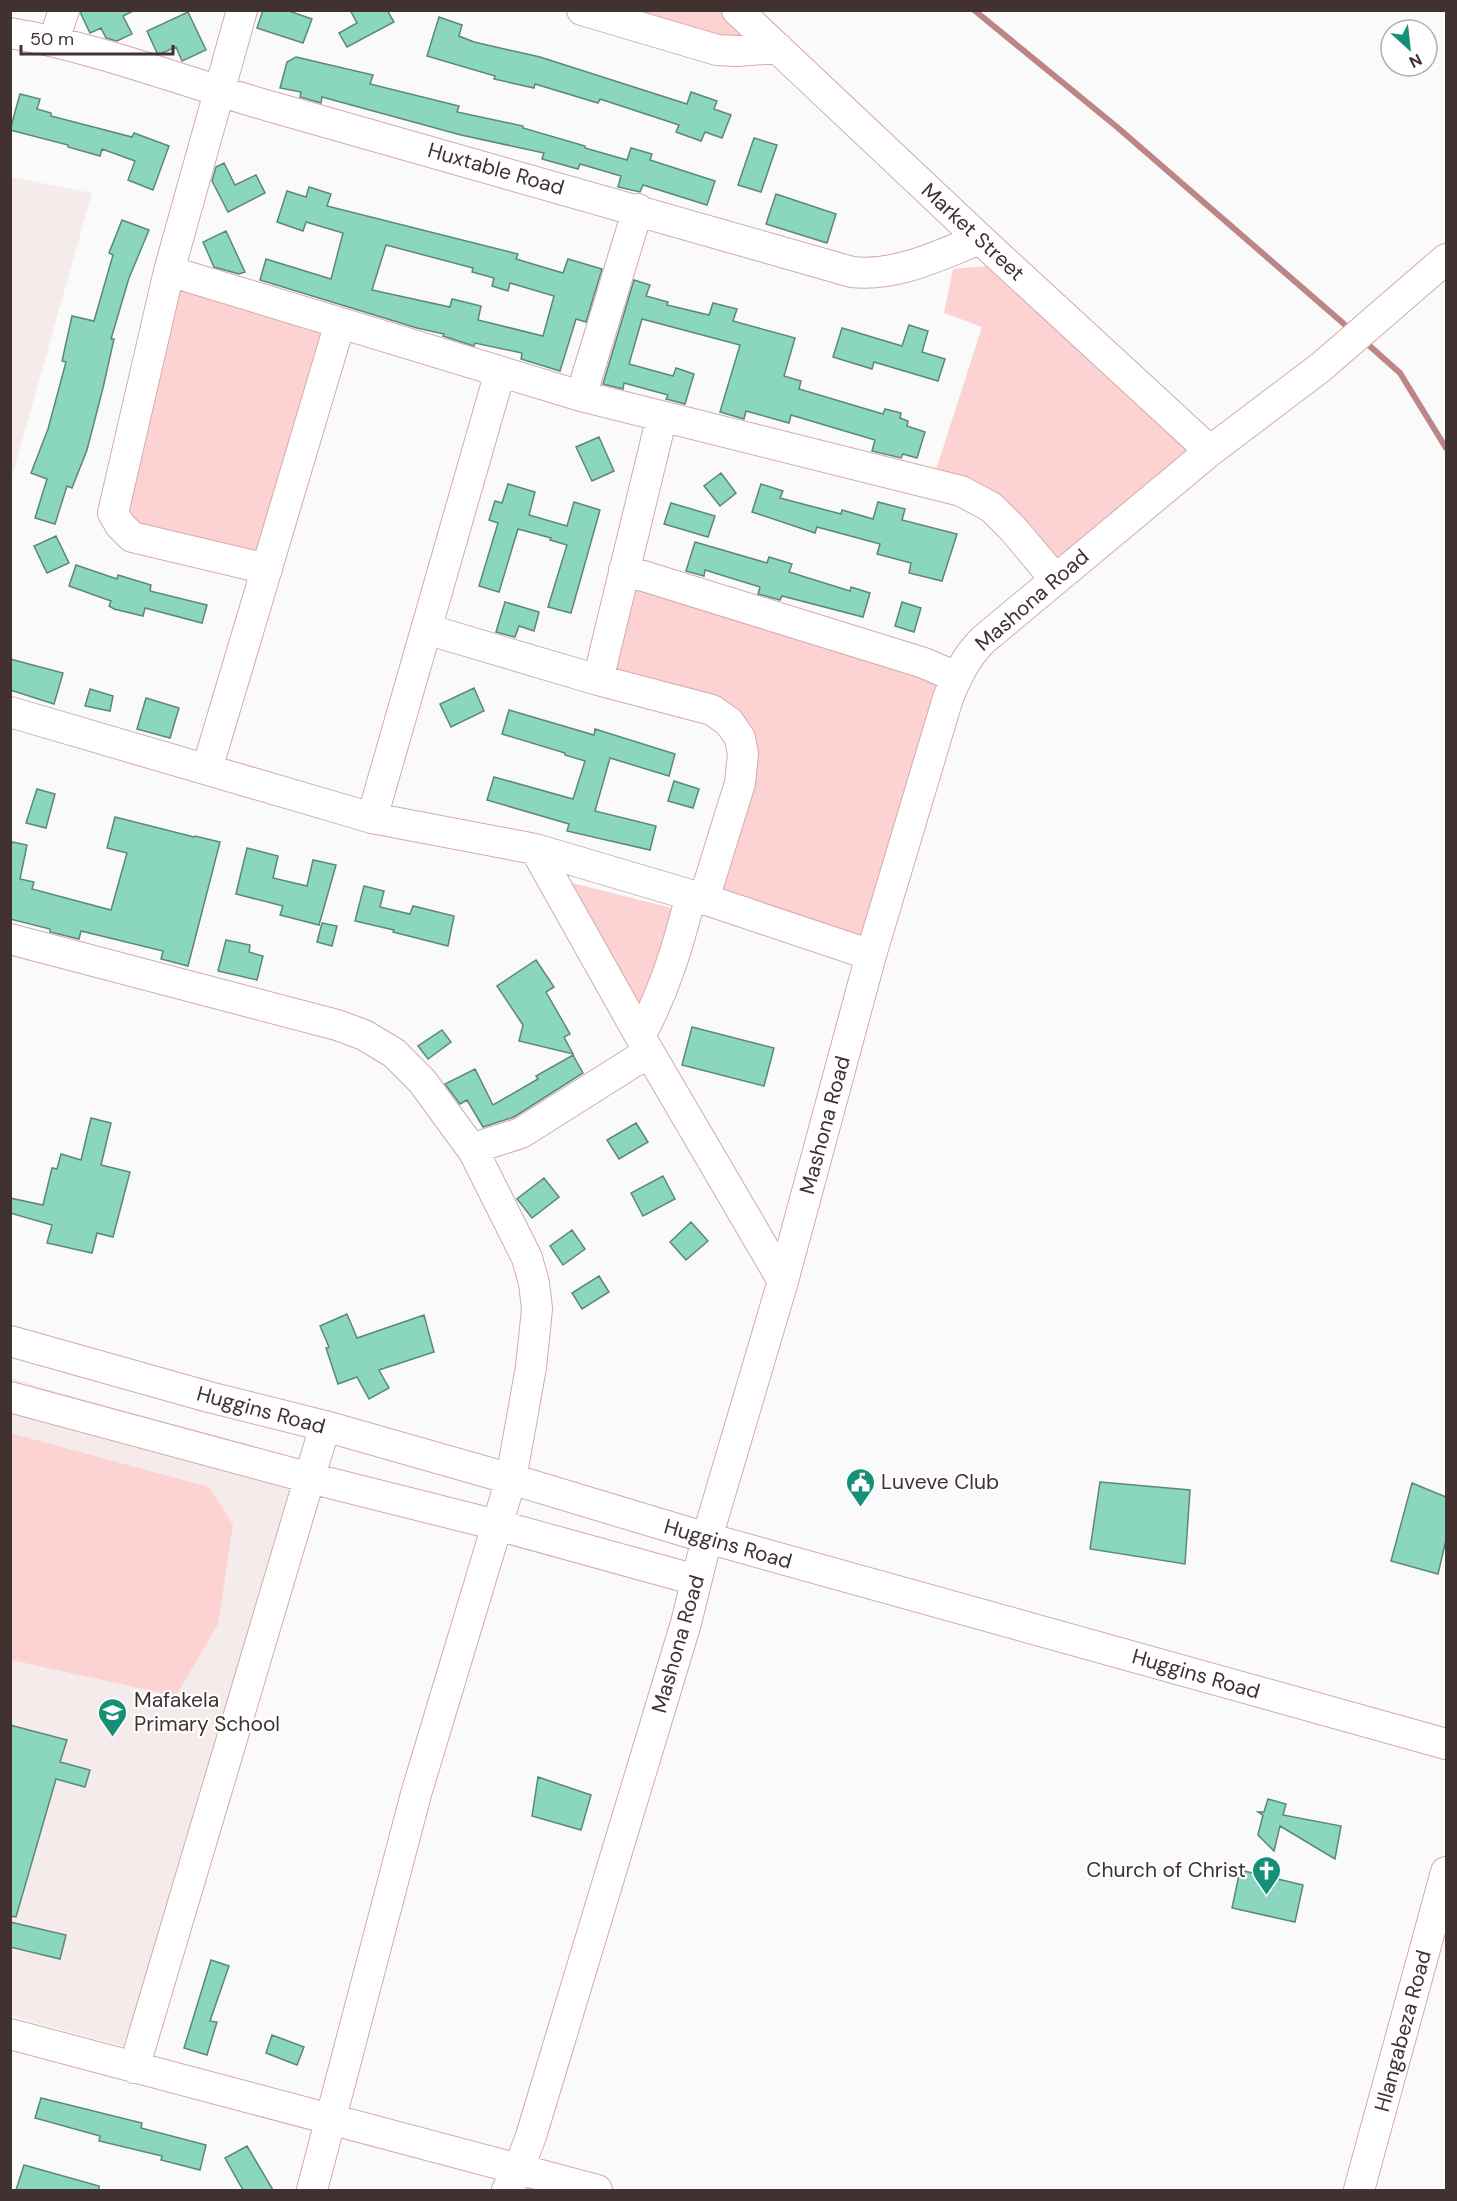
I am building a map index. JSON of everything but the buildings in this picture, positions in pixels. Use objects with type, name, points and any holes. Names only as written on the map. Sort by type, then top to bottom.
[{"type":"street","points":[[54,40],[64,10]]},
{"type":"street","points":[[242,10],[170,271],[113,513],[120,525],[132,537],[267,569]]},
{"type":"street","points":[[582,10],[717,50],[778,48]]},
{"type":"street","name":"Market Street","points":[[738,10],[980,239],[1210,451]]},
{"type":"street","name":"Huxtable Road","points":[[10,33],[54,40],[220,92],[638,209],[852,272],[886,272],[980,239]]},
{"type":"street","points":[[581,396],[638,209]]},
{"type":"street","name":"Mashona Road","points":[[513,2181],[531,2136],[686,1623],[706,1538],[783,1281],[871,955],[956,677],[969,654],[983,639],[1210,451],[1358,336],[1446,259]]},
{"type":"street","points":[[170,271],[581,396],[962,491],[991,507],[1014,530],[1055,579]]},
{"type":"street","points":[[207,769],[340,323]]},
{"type":"street","points":[[372,818],[500,372]]},
{"type":"street","points":[[598,680],[662,416]]},
{"type":"street","points":[[624,570],[924,663],[956,677]]},
{"type":"street","points":[[426,629],[598,680],[712,710],[729,722],[740,738],[743,754],[740,783],[656,1006],[645,1044],[521,1133],[483,1145],[474,1152]]},
{"type":"street","points":[[10,712],[372,818],[535,849],[697,897],[871,955]]},
{"type":"street","points":[[535,849],[783,1281]]},
{"type":"street","points":[[10,939],[337,1025],[364,1035],[394,1053],[422,1081],[474,1152],[527,1258],[534,1283],[537,1309],[531,1367],[512,1479],[416,1794],[312,2190]]},
{"type":"street","name":"Huggins Road","points":[[10,1341],[209,1397],[325,1426],[512,1479],[706,1538],[1446,1744]]},
{"type":"street","points":[[10,1397],[309,1478],[497,1525],[696,1580]]},
{"type":"street","points":[[134,2068],[325,1426]]},
{"type":"street","name":"Hlangabeza Road","points":[[1359,2190],[1446,1872]]},
{"type":"street","points":[[10,2034],[330,2120],[513,2181],[597,2190]]},
{"type":"shaded area","points":[[624,11],[724,11],[758,41],[734,41]]},
{"type":"shaded area","points":[[10,177],[92,193],[11,480]]},
{"type":"shaded area","points":[[987,266],[1003,272],[1199,450],[1054,566],[933,479],[982,327],[944,313],[953,269]]},
{"type":"shaded area","points":[[179,289],[326,332],[262,556],[135,531],[121,507]]},
{"type":"shaded area","points":[[628,586],[943,683],[867,946],[714,896],[754,733],[606,675]]},
{"type":"shaded area","points":[[564,881],[680,910],[641,1022]]},
{"type":"shaded area","name":"Mafakela Primary School","points":[[10,1378],[298,1461],[125,2047],[11,2016]]},
{"type":"shaded area","points":[[10,1433],[209,1487],[233,1525],[218,1624],[176,1696],[11,1660]]},
{"type":"waterway","points":[[974,10],[1117,127],[1351,330]]},
{"type":"waterway","points":[[1363,340],[1400,373],[1446,448]]},
{"type":"place","name":"Luveve Club","points":[[860,1508]]},
{"type":"place","name":"Mafakela Primary School","points":[[113,1738]]},
{"type":"place","name":"Church of Christ","points":[[1267,1896]]}]
